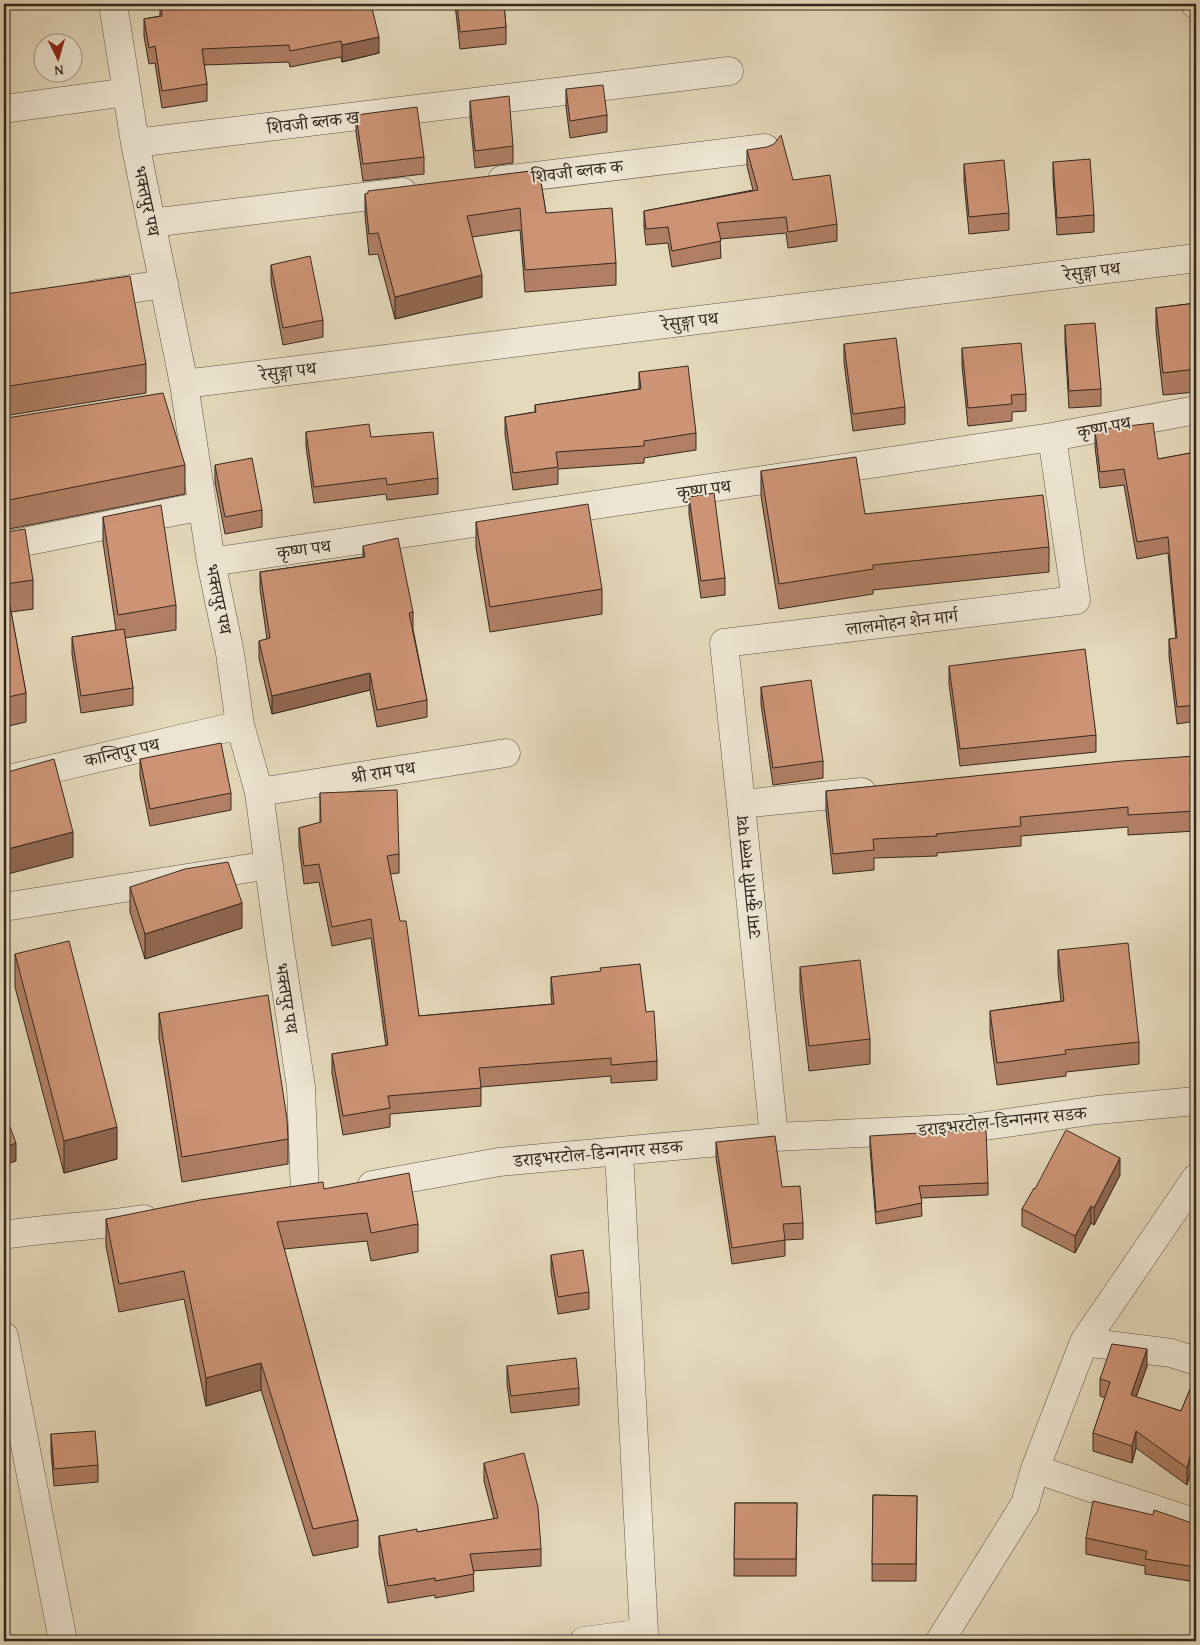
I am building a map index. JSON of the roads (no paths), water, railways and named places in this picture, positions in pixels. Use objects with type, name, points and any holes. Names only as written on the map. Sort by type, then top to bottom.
[{"type":"street","name":"भक्तपुर पथ","points":[[113,4],[135,143],[185,393],[211,562],[230,652],[240,725],[259,792],[301,1087],[305,1196]]},
{"type":"street","name":"शिवजी ब्लक ख","points":[[135,143],[729,71]]},
{"type":"street","points":[[4,109],[127,92]]},
{"type":"street","name":"शिवजी ब्लक क","points":[[479,183],[766,148]]},
{"type":"street","points":[[151,223],[430,189]]},
{"type":"street","name":"रेसुङ्गा पथ","points":[[159,407],[185,393],[1196,258]]},
{"type":"street","points":[[70,298],[164,284]]},
{"type":"street","name":"कृष्ण पथ","points":[[211,562],[1052,437],[1196,410]]},
{"type":"street","name":"लालमोहन शेन मार्ग","points":[[741,804],[724,643],[1076,600],[1052,437]]},
{"type":"street","points":[[4,546],[202,506]]},
{"type":"street","name":"कान्तिपुर पथ","points":[[4,780],[240,725]]},
{"type":"street","name":"श्री राम पथ","points":[[259,792],[506,753]]},
{"type":"street","name":"उमा कुमारी मल्ल पथ","points":[[774,1137],[741,804],[890,789]]},
{"type":"street","points":[[4,907],[269,865]]},
{"type":"street","name":"डराइभरटोल-डिन्गनगर सडक","points":[[276,1200],[499,1162],[774,1137],[971,1128],[1097,1110],[1196,1101]]},
{"type":"street","points":[[584,1641],[644,1633],[619,1152]]},
{"type":"street","points":[[950,1639],[1024,1504],[1035,1469],[1084,1342],[1196,1178]]},
{"type":"street","points":[[4,1235],[41,1229],[106,1225],[172,1215]]},
{"type":"street","points":[[4,1336],[63,1641]]},
{"type":"street","points":[[1084,1342],[1171,1353],[1196,1361]]},
{"type":"street","points":[[1035,1469],[1196,1522]]}]
